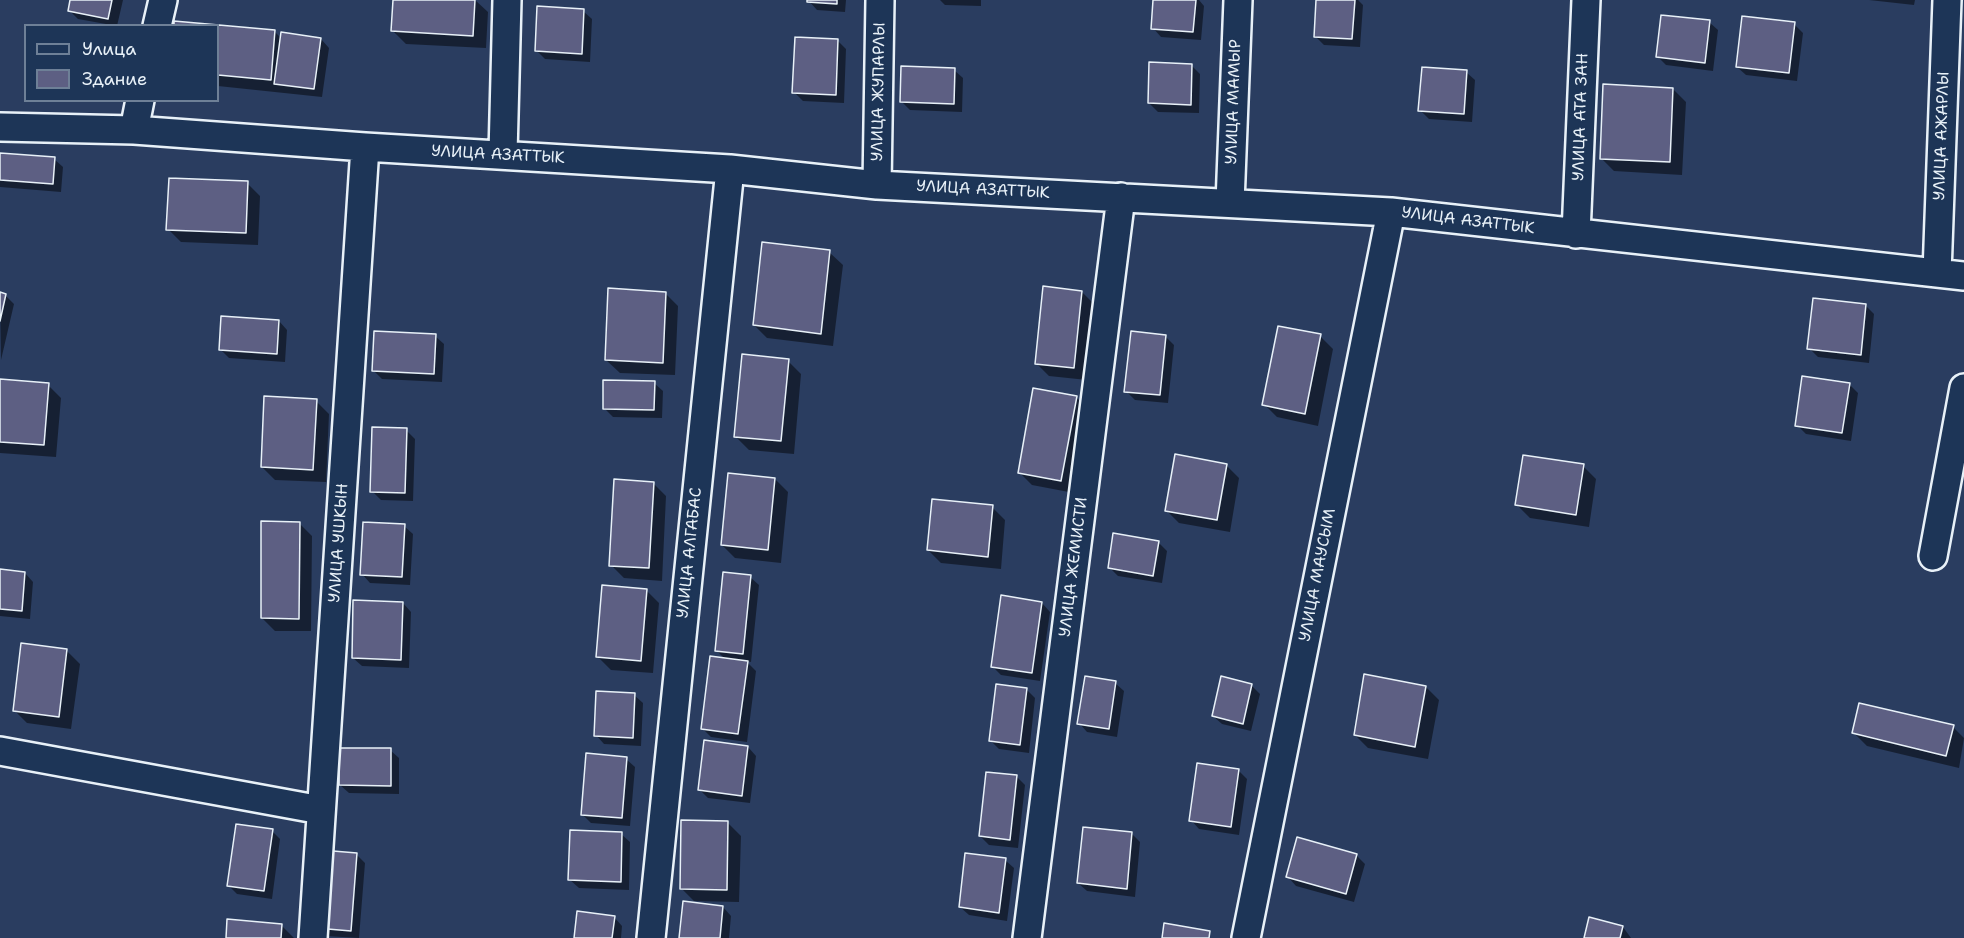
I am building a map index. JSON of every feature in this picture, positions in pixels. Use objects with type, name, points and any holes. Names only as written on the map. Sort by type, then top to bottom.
[{"type":"street","points":[[157,24],[163,0]]},
{"type":"street","points":[[503,154],[507,0]]},
{"type":"street","name":"УЛИЦА ЖУПАРЛЫ","points":[[877,185],[880,0]]},
{"type":"street","name":"УЛИЦА МАМЫР","points":[[1230,203],[1238,0]]},
{"type":"street","name":"УЛИЦА АТА ЗАН","points":[[1576,234],[1586,0]]},
{"type":"street","name":"УЛИЦА АЖАРЛЫ","points":[[1937,273],[1947,0]]},
{"type":"street","points":[[134,130],[141,102]]},
{"type":"street","name":"УЛИЦА АЗАТТЫК","points":[[0,127],[134,130],[365,147],[730,169],[877,185],[1391,212],[1964,276]]},
{"type":"street","name":"УЛИЦА УШКЫН","points":[[313,938],[365,147]]},
{"type":"street","name":"УЛИЦА АЛГАБАС","points":[[651,938],[730,169]]},
{"type":"street","name":"УЛИЦА ЖЕМИСТИ","points":[[1027,938],[1121,197]]},
{"type":"street","name":"УЛИЦА МАУСЫМ","points":[[1246,938],[1391,212]]},
{"type":"street","points":[[1933,556],[1964,388]]},
{"type":"street","points":[[0,751],[321,810]]},
{"type":"building","points":[[70,0],[112,0],[108,19],[68,11]]},
{"type":"building","points":[[393,0],[475,0],[473,36],[391,31]]},
{"type":"building","points":[[807,0],[837,0],[837,4],[807,2]]},
{"type":"building","points":[[1153,0],[1196,0],[1193,32],[1151,29]]},
{"type":"building","points":[[1316,0],[1355,0],[1352,39],[1314,37]]},
{"type":"building","points":[[537,6],[584,9],[582,54],[535,51]]},
{"type":"building","points":[[1661,15],[1710,20],[1705,63],[1656,57]]},
{"type":"building","points":[[1742,16],[1795,22],[1789,73],[1736,67]]},
{"type":"building","points":[[174,21],[208,24],[174,24]]},
{"type":"building","points":[[219,25],[275,30],[271,80],[219,75]]},
{"type":"building","points":[[281,32],[321,38],[314,89],[274,84]]},
{"type":"building","points":[[795,37],[838,39],[836,95],[792,93]]},
{"type":"building","points":[[1149,62],[1192,64],[1191,105],[1148,103]]},
{"type":"building","points":[[901,66],[955,68],[954,104],[900,102]]},
{"type":"building","points":[[1422,67],[1467,70],[1464,114],[1418,111]]},
{"type":"building","points":[[1603,84],[1673,88],[1670,162],[1600,159]]},
{"type":"building","points":[[0,153],[55,157],[53,184],[0,180]]},
{"type":"building","points":[[169,178],[248,181],[246,233],[166,230]]},
{"type":"building","points":[[762,242],[830,250],[821,334],[753,325]]},
{"type":"building","points":[[1043,286],[1082,291],[1074,368],[1035,364]]},
{"type":"building","points":[[608,288],[666,292],[663,363],[605,360]]},
{"type":"building","points":[[0,292],[6,294],[0,321]]},
{"type":"building","points":[[1813,298],[1866,304],[1861,355],[1807,349]]},
{"type":"building","points":[[221,316],[279,320],[277,354],[219,350]]},
{"type":"building","points":[[1278,326],[1321,334],[1305,414],[1262,405]]},
{"type":"building","points":[[374,331],[436,334],[434,374],[372,371]]},
{"type":"building","points":[[1131,331],[1166,335],[1160,395],[1124,392]]},
{"type":"building","points":[[742,354],[789,359],[781,441],[734,437]]},
{"type":"building","points":[[1802,376],[1850,383],[1842,433],[1795,426]]},
{"type":"building","points":[[0,379],[49,383],[44,445],[0,442]]},
{"type":"building","points":[[603,380],[655,381],[654,410],[603,409]]},
{"type":"building","points":[[1033,388],[1077,396],[1061,481],[1018,473]]},
{"type":"building","points":[[264,396],[317,399],[313,470],[261,467]]},
{"type":"building","points":[[372,427],[407,428],[405,493],[370,492]]},
{"type":"building","points":[[1175,454],[1227,464],[1217,520],[1165,511]]},
{"type":"building","points":[[1523,455],[1584,464],[1576,515],[1515,505]]},
{"type":"building","points":[[728,473],[775,478],[768,550],[721,545]]},
{"type":"building","points":[[614,479],[654,482],[649,568],[609,566]]},
{"type":"building","points":[[932,499],[993,505],[988,557],[927,550]]},
{"type":"building","points":[[261,521],[300,522],[299,619],[261,618]]},
{"type":"building","points":[[363,522],[405,524],[402,577],[360,575]]},
{"type":"building","points":[[1113,533],[1159,541],[1153,576],[1108,568]]},
{"type":"building","points":[[0,569],[25,572],[22,611],[0,609]]},
{"type":"building","points":[[723,572],[751,575],[743,654],[715,651]]},
{"type":"building","points":[[602,585],[647,589],[641,661],[596,657]]},
{"type":"building","points":[[1001,595],[1042,602],[1032,673],[991,667]]},
{"type":"building","points":[[353,600],[403,602],[401,660],[352,658]]},
{"type":"building","points":[[21,643],[67,649],[59,717],[13,711]]},
{"type":"building","points":[[710,656],[748,661],[738,734],[701,729]]},
{"type":"building","points":[[1364,674],[1426,686],[1415,747],[1354,735]]},
{"type":"building","points":[[1085,676],[1116,681],[1109,729],[1077,724]]},
{"type":"building","points":[[1221,676],[1252,684],[1243,724],[1212,716]]},
{"type":"building","points":[[996,684],[1027,688],[1020,745],[989,741]]},
{"type":"building","points":[[596,691],[635,693],[633,738],[594,736]]},
{"type":"building","points":[[1859,703],[1954,725],[1946,756],[1852,733]]},
{"type":"building","points":[[704,740],[748,746],[742,796],[698,790]]},
{"type":"building","points":[[339,748],[391,748],[391,786],[339,785]]},
{"type":"building","points":[[586,753],[627,757],[622,818],[581,815]]},
{"type":"building","points":[[1197,763],[1239,769],[1231,827],[1189,821]]},
{"type":"building","points":[[986,772],[1017,775],[1010,840],[979,836]]},
{"type":"building","points":[[681,820],[728,821],[727,890],[680,889]]},
{"type":"building","points":[[236,824],[273,829],[264,891],[227,886]]},
{"type":"building","points":[[1083,827],[1132,832],[1127,889],[1077,883]]},
{"type":"building","points":[[570,830],[622,832],[621,882],[568,880]]},
{"type":"building","points":[[1297,837],[1357,854],[1346,894],[1286,877]]},
{"type":"building","points":[[321,850],[357,853],[351,931],[316,928]]},
{"type":"building","points":[[965,853],[1006,858],[999,913],[959,907]]},
{"type":"building","points":[[683,901],[723,906],[720,938],[679,938]]},
{"type":"building","points":[[577,911],[615,916],[612,938],[574,938]]},
{"type":"building","points":[[1589,917],[1623,926],[1620,938],[1584,938]]},
{"type":"building","points":[[227,919],[282,924],[281,938],[226,938]]},
{"type":"building","points":[[1164,923],[1210,931],[1209,938],[1162,938]]}]
